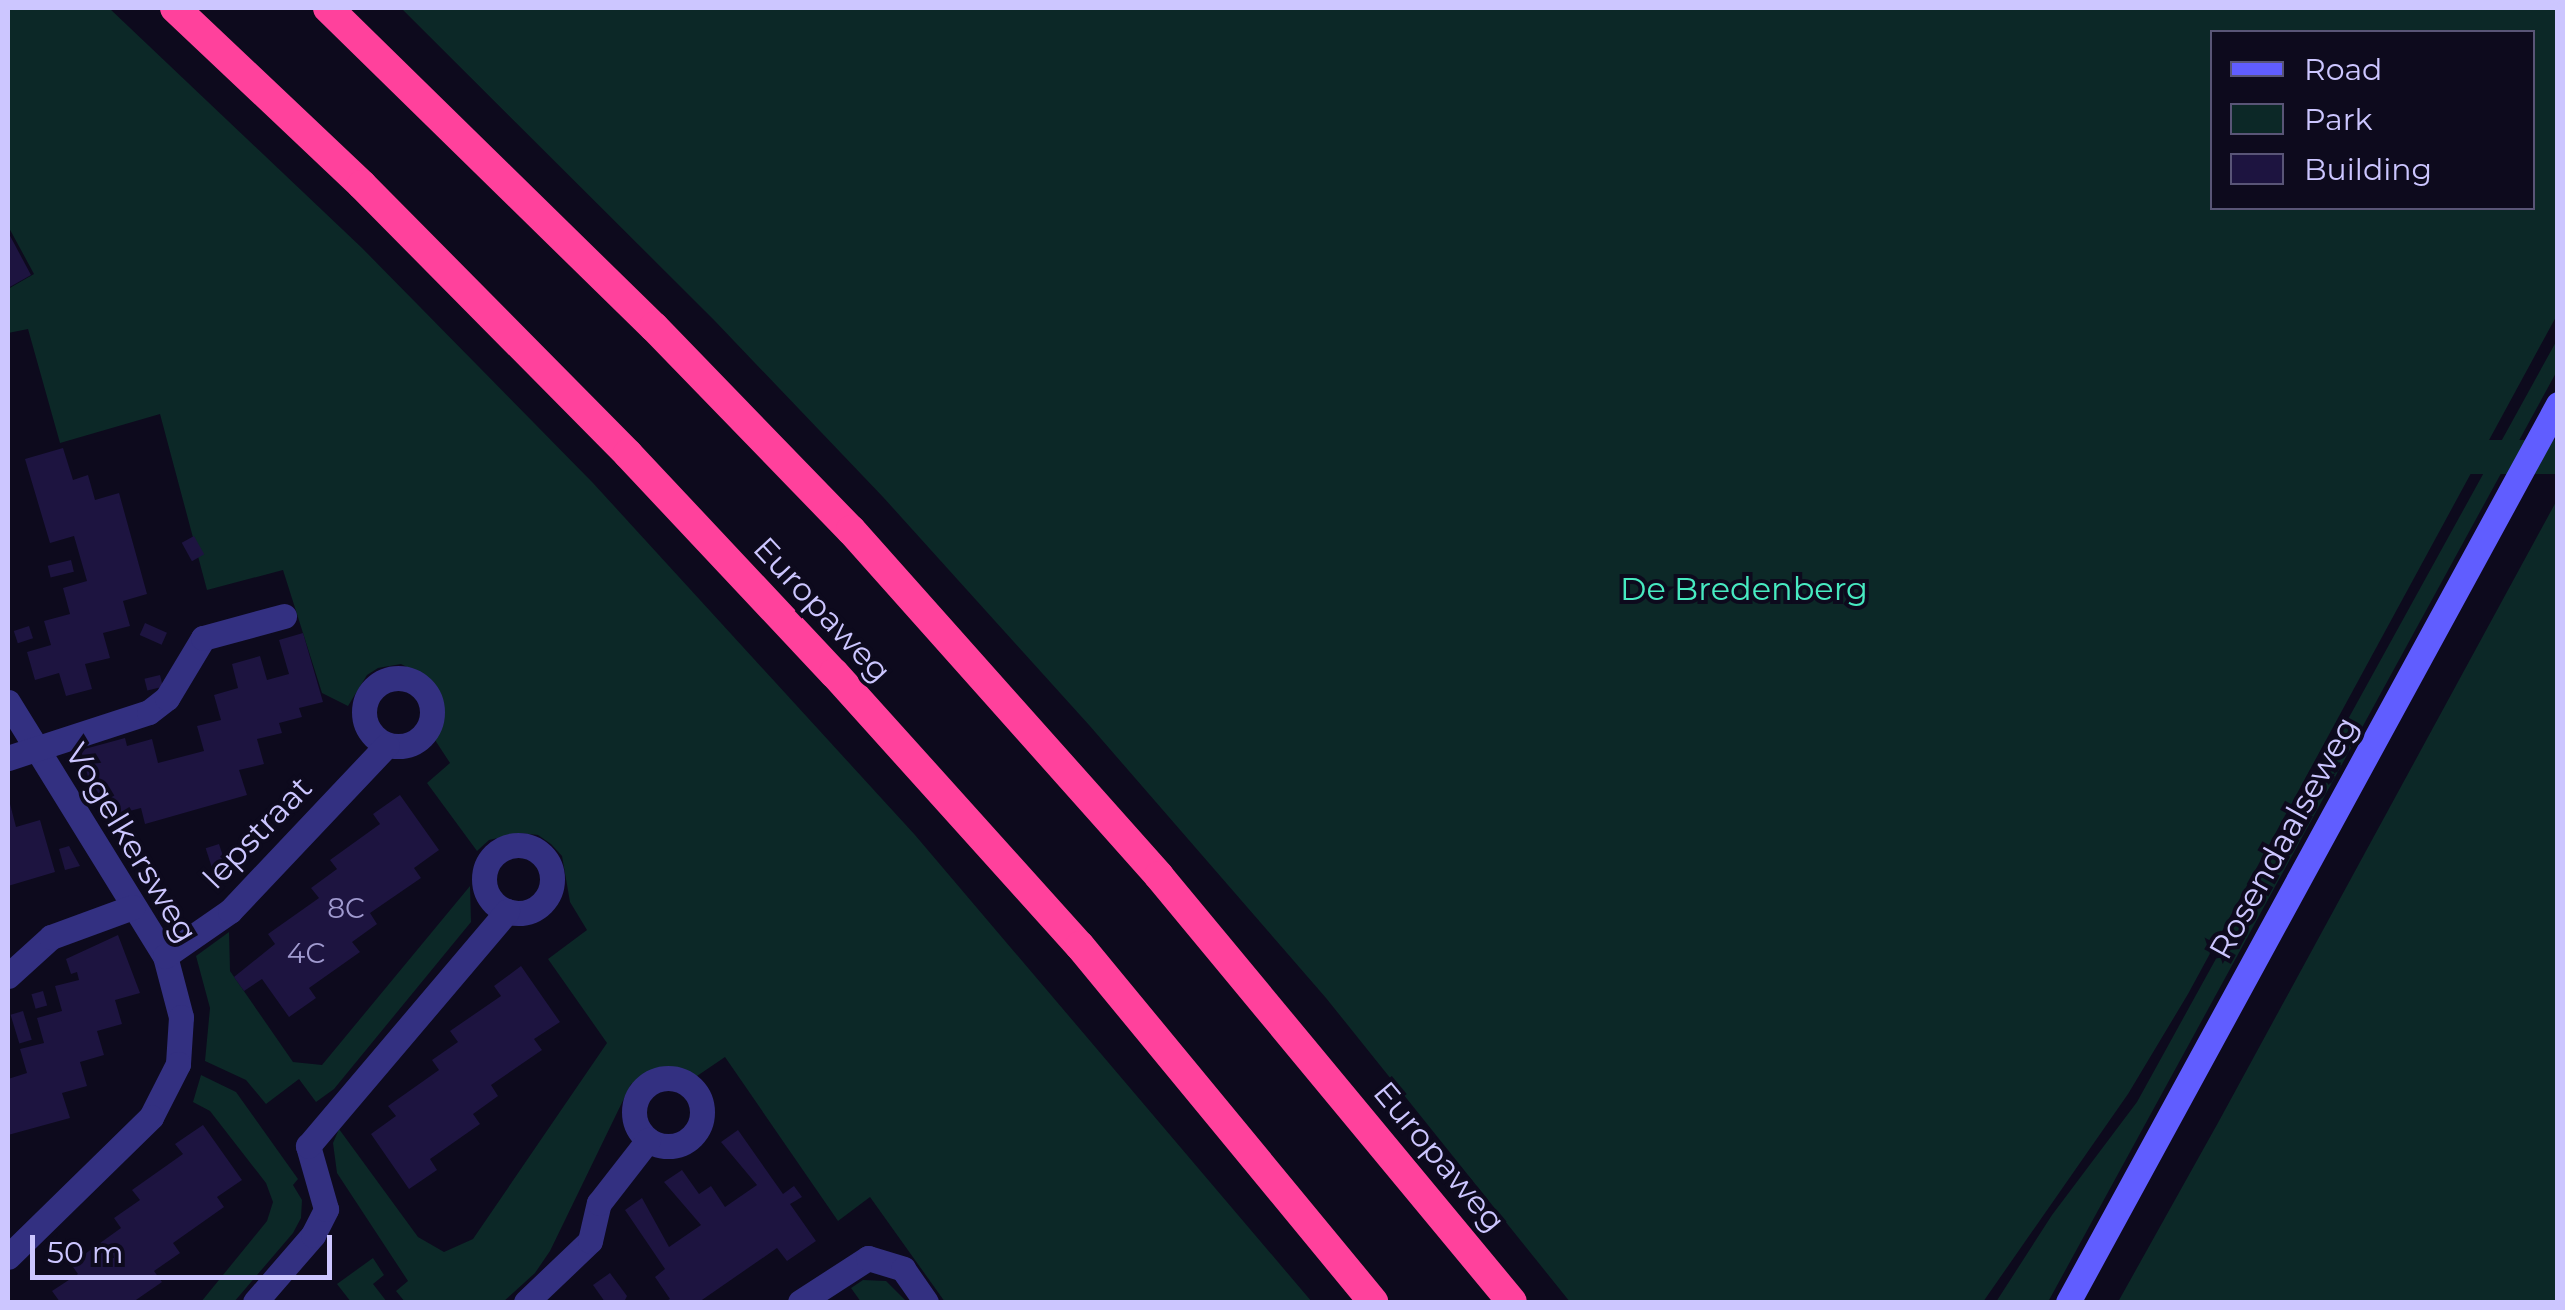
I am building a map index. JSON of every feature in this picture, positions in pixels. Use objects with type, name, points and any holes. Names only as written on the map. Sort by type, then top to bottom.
[{"type":"highway","name":"Europaweg","points":[[175,8],[488,312],[834,673],[1080,946],[1373,1302]]},
{"type":"highway","name":"Europaweg","points":[[328,8],[614,287],[851,530],[1159,876],[1512,1302]]},
{"type":"street","name":"Rosendaalseweg","points":[[2068,1302],[2558,404]]},
{"type":"street","points":[[8,758],[149,712],[166,698],[203,638],[284,616]]},
{"type":"street","name":"Vogelkersweg","points":[[8,702],[165,956],[181,1017],[178,1064],[151,1117],[8,1258]]},
{"type":"street","name":"Iepstraat","points":[[165,956],[230,911],[387,745]]},
{"type":"street","points":[[8,976],[51,937],[132,907]]},
{"type":"street","points":[[256,1302],[313,1236],[326,1209],[308,1146],[506,911]]},
{"type":"street","points":[[526,1302],[590,1241],[599,1203],[648,1140]]},
{"type":"street","points":[[800,1302],[868,1258],[904,1269],[926,1302]]},
{"type":"green space","points":[[8,8],[109,8],[362,248],[593,483],[915,835],[1312,1302],[945,1302],[870,1197],[838,1221],[725,1057],[697,1076],[661,1067],[631,1084],[550,1251],[535,1273],[503,1302],[405,1302],[396,1291],[408,1281],[337,1173],[333,1143],[339,1129],[418,1237],[444,1252],[473,1239],[607,1043],[548,959],[587,930],[570,902],[562,856],[551,844],[538,835],[520,833],[489,840],[477,851],[427,783],[450,763],[435,740],[442,728],[441,701],[419,673],[401,664],[378,668],[367,675],[348,706],[322,693],[283,570],[207,590],[160,414],[60,443],[28,329],[8,333],[8,289],[34,274],[8,226]]},
{"type":"green space","name":"De Bredenberg","points":[[401,8],[2557,8],[2557,315],[2188,994],[2128,1094],[1983,1302],[1570,1302],[1326,998],[1089,725],[883,497],[713,319]]},
{"type":"green space","points":[[2557,340],[2557,371],[2048,1302],[1996,1302],[2052,1215],[2137,1102]]},
{"type":"green space","points":[[1575,440],[2557,440],[2557,474],[1575,474]]},
{"type":"green space","points":[[2557,500],[2557,1302],[2118,1302],[2219,1121]]},
{"type":"green space","points":[[470,886],[471,922],[334,1089],[316,1102],[299,1079],[266,1104],[246,1080],[205,1061],[210,1008],[196,956],[229,932],[230,971],[293,1062],[322,1065]]},
{"type":"green space","points":[[201,1075],[236,1092],[298,1179],[293,1185],[302,1200],[301,1218],[293,1233],[234,1302],[201,1302],[267,1221],[273,1202],[266,1183],[210,1111],[193,1102]]},
{"type":"green space","points":[[373,1258],[384,1275],[373,1284],[387,1302],[351,1302],[337,1284]]},
{"type":"green space","points":[[863,1280],[886,1281],[907,1302],[861,1302],[851,1288]]},
{"type":"building","points":[[8,232],[31,275],[8,288]]},
{"type":"building","points":[[63,448],[73,480],[88,475],[95,500],[119,493],[147,594],[123,601],[130,626],[103,633],[110,658],[85,664],[92,689],[66,696],[59,673],[35,680],[27,652],[51,645],[44,621],[70,614],[63,588],[87,581],[74,536],[50,543],[25,459]]},
{"type":"building","points":[[194,536],[204,554],[192,561],[182,543]]},
{"type":"building","points":[[71,560],[74,572],[51,577],[48,566]]},
{"type":"building","points":[[145,623],[167,633],[162,645],[140,635]]},
{"type":"building","points":[[29,626],[33,638],[18,643],[14,631]]},
{"type":"building","points":[[303,633],[323,702],[299,708],[302,717],[279,723],[282,733],[257,739],[264,764],[239,770],[247,795],[145,824],[141,808],[118,814],[115,806],[108,808],[88,777],[81,750],[125,738],[127,746],[152,739],[158,763],[204,751],[197,726],[221,720],[214,695],[238,688],[232,664],[260,656],[267,680],[289,674],[279,640]]},
{"type":"building","points":[[160,675],[163,687],[147,691],[144,679]]},
{"type":"building","points":[[299,789],[305,803],[295,807],[289,793]]},
{"type":"building","points":[[400,795],[439,850],[414,868],[421,878],[370,913],[377,924],[352,942],[360,952],[309,988],[316,998],[289,1017],[262,979],[244,991],[234,977],[275,944],[268,934],[319,898],[311,888],[337,869],[330,860],[380,824],[373,814]]},
{"type":"building","points":[[9,800],[16,827],[40,820],[55,872],[8,886]]},
{"type":"building","points":[[219,844],[225,862],[212,866],[206,848]]},
{"type":"building","points":[[69,846],[80,866],[65,870],[59,849]]},
{"type":"building","points":[[118,935],[140,993],[115,1000],[122,1024],[97,1031],[104,1055],[80,1062],[87,1086],[62,1093],[70,1118],[8,1135],[8,1079],[27,1073],[20,1049],[44,1043],[37,1018],[62,1011],[55,986],[79,980],[77,972],[71,974],[66,959]]},
{"type":"building","points":[[521,966],[560,1022],[534,1039],[542,1050],[491,1085],[498,1096],[473,1114],[480,1124],[430,1159],[437,1170],[409,1189],[371,1134],[396,1116],[388,1106],[439,1070],[432,1060],[458,1042],[450,1031],[501,996],[494,986]]},
{"type":"building","points":[[43,991],[47,1005],[36,1009],[31,994]]},
{"type":"building","points":[[23,1011],[32,1040],[19,1043],[11,1015]]},
{"type":"building","points":[[203,1125],[242,1180],[217,1197],[224,1207],[173,1243],[180,1253],[154,1271],[162,1282],[133,1302],[60,1302],[52,1291],[78,1274],[71,1264],[121,1228],[114,1218],[140,1200],[132,1190],[183,1154],[175,1144]]},
{"type":"building","points":[[738,1130],[783,1194],[794,1186],[802,1197],[790,1204],[816,1241],[787,1261],[777,1248],[699,1302],[664,1302],[670,1299],[655,1277],[665,1269],[625,1210],[642,1198],[669,1247],[701,1225],[664,1182],[682,1170],[699,1194],[711,1186],[725,1207],[757,1185],[721,1142]]},
{"type":"building","points":[[610,1273],[627,1296],[624,1302],[605,1302],[593,1285]]}]
